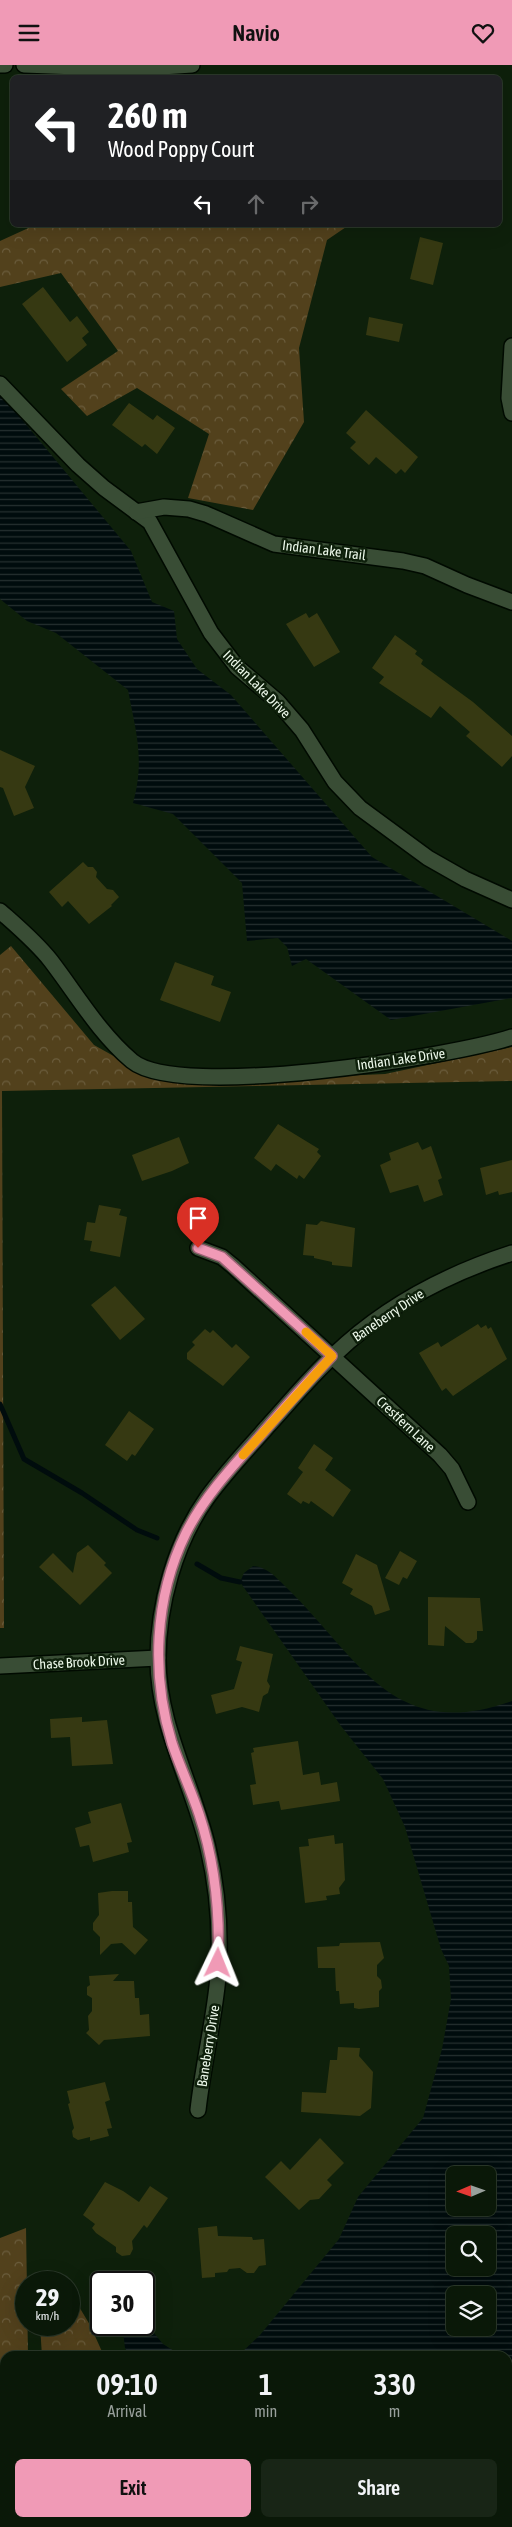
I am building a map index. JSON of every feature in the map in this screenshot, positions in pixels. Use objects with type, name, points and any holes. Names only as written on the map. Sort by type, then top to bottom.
[{"type":"street","points":[[0,65],[5,65]]},
{"type":"street","points":[[24,65],[131,69],[192,65]]},
{"type":"street","points":[[512,346],[509,398],[512,413]]},
{"type":"street","name":"Indian Lake Drive","points":[[0,384],[78,465],[150,522],[211,633],[223,650],[242,672],[277,701],[302,730],[336,781],[360,808],[428,858],[465,879],[512,901]]},
{"type":"street","name":"Indian Lake Trail","points":[[136,512],[164,507],[189,509],[206,514],[274,544],[403,561],[425,566],[512,602]]},
{"type":"street","name":"Indian Lake Drive","points":[[0,911],[39,947],[93,1019],[126,1055],[133,1062],[155,1070],[196,1075],[262,1076],[298,1074],[422,1057],[487,1045],[512,1037]]},
{"type":"street","name":"Crestfern Lane","points":[[198,1248],[222,1257],[440,1455],[452,1469],[468,1502]]},
{"type":"street","name":"Baneberry Drive","points":[[198,2110],[218,1977],[220,1936],[218,1907],[208,1848],[199,1816],[173,1744],[163,1707],[158,1658],[160,1626],[170,1580],[186,1534],[207,1498],[332,1356],[383,1315],[409,1298],[457,1274],[512,1253]]},
{"type":"street","name":"Chase Brook Drive","points":[[0,1666],[158,1658]]},
{"type":"green space","points":[[31,227],[346,227],[327,240],[299,348],[304,422],[253,510],[188,498],[209,434],[137,388],[87,416],[61,389],[118,351],[61,273],[0,287],[0,241]]},
{"type":"green space","points":[[11,946],[94,1045],[151,1077],[276,1079],[385,1074],[512,1047],[512,1081],[2,1091],[4,1628],[0,1628],[0,955]]},
{"type":"green space","points":[[26,2228],[27,2271],[15,2271],[15,2336],[28,2336],[28,2351],[0,2351],[0,2238]]},
{"type":"green space","points":[[80,2308],[90,2325],[90,2336],[95,2336],[102,2351],[42,2351],[41,2336],[80,2336]]},
{"type":"shaded area","points":[[0,393],[131,551],[152,602],[174,611],[177,639],[197,669],[231,695],[372,857],[512,941],[512,998],[391,1020],[306,959],[292,966],[287,947],[278,938],[247,941],[242,883],[173,814],[133,803],[137,788],[139,759],[128,690],[56,633],[27,621],[0,599]]},
{"type":"shaded area","points":[[253,1566],[264,1569],[273,1575],[361,1668],[384,1688],[409,1703],[438,1712],[472,1711],[512,1701],[512,2351],[243,2351],[260,2335],[339,2239],[358,2197],[423,2118],[442,2049],[451,1999],[449,1966],[441,1949],[405,1827],[383,1779],[341,1726],[240,1582],[244,1573]]},
{"type":"shaded area","points":[[155,2334],[163,2344],[174,2351],[127,2351],[124,2336],[155,2336]]},
{"type":"building","points":[[420,237],[443,243],[433,285],[410,279]]},
{"type":"building","points":[[43,287],[70,322],[77,316],[89,332],[82,338],[87,345],[67,362],[22,304]]},
{"type":"building","points":[[369,317],[403,324],[399,342],[366,335]]},
{"type":"building","points":[[129,403],[153,420],[157,415],[175,428],[157,454],[145,444],[142,447],[112,425]]},
{"type":"building","points":[[366,410],[418,457],[405,473],[401,469],[396,474],[376,457],[369,465],[350,448],[356,442],[346,433]]},
{"type":"building","points":[[306,613],[309,618],[317,613],[340,652],[314,667],[286,624]]},
{"type":"building","points":[[395,635],[417,651],[415,654],[423,660],[421,664],[473,702],[512,736],[512,756],[502,767],[466,736],[470,732],[440,706],[431,718],[379,683],[384,677],[372,668]]},
{"type":"building","points":[[0,750],[35,766],[25,787],[34,808],[14,816],[3,788],[0,787]]},
{"type":"building","points":[[83,862],[88,867],[93,867],[97,872],[96,877],[107,889],[113,890],[119,897],[112,906],[89,924],[68,901],[62,907],[49,892]]},
{"type":"building","points":[[175,962],[214,976],[211,985],[231,992],[220,1022],[160,1000]]},
{"type":"building","points":[[278,1124],[319,1149],[317,1152],[321,1156],[304,1179],[299,1175],[297,1179],[276,1164],[271,1171],[254,1158]]},
{"type":"building","points":[[179,1137],[189,1163],[142,1181],[132,1155]]},
{"type":"building","points":[[418,1142],[422,1150],[431,1146],[442,1178],[438,1180],[443,1195],[424,1202],[418,1185],[390,1193],[380,1165],[391,1160],[389,1153]]},
{"type":"building","points":[[512,1160],[512,1192],[499,1195],[498,1191],[486,1195],[480,1168]]},
{"type":"building","points":[[99,1205],[121,1209],[119,1215],[127,1217],[120,1257],[90,1251],[92,1241],[84,1240],[87,1222],[95,1223]]},
{"type":"building","points":[[321,1221],[355,1228],[352,1267],[332,1265],[332,1262],[314,1258],[314,1256],[303,1255],[306,1224],[317,1225]]},
{"type":"building","points":[[115,1286],[145,1319],[120,1340],[91,1305]]},
{"type":"building","points":[[478,1324],[481,1328],[486,1325],[488,1329],[491,1327],[507,1359],[453,1396],[446,1388],[442,1391],[419,1353],[438,1342],[441,1347]]},
{"type":"building","points":[[205,1329],[210,1333],[213,1330],[232,1348],[236,1344],[250,1357],[223,1386],[187,1359],[187,1353],[195,1345],[192,1342]]},
{"type":"building","points":[[129,1411],[154,1429],[135,1456],[132,1454],[127,1461],[105,1445]]},
{"type":"building","points":[[314,1444],[333,1458],[325,1470],[351,1490],[333,1517],[311,1501],[309,1504],[303,1501],[301,1504],[287,1494],[303,1472],[298,1468]]},
{"type":"building","points":[[88,1545],[106,1563],[104,1565],[112,1573],[80,1605],[39,1567],[53,1553],[73,1573],[77,1553]]},
{"type":"building","points":[[400,1551],[417,1561],[407,1579],[403,1577],[399,1585],[385,1578]]},
{"type":"building","points":[[356,1554],[377,1565],[390,1610],[375,1615],[372,1606],[350,1594],[353,1589],[342,1583]]},
{"type":"building","points":[[428,1597],[480,1598],[483,1631],[477,1631],[477,1639],[473,1643],[466,1643],[445,1626],[444,1646],[428,1645]]},
{"type":"building","points":[[240,1646],[273,1654],[267,1681],[270,1686],[268,1693],[263,1696],[259,1712],[242,1707],[216,1714],[211,1695],[234,1689],[242,1662],[236,1660]]},
{"type":"building","points":[[82,1717],[82,1722],[107,1720],[113,1764],[72,1766],[70,1737],[51,1738],[50,1719]]},
{"type":"building","points":[[298,1741],[303,1775],[319,1772],[321,1785],[337,1782],[340,1801],[281,1810],[279,1801],[253,1805],[250,1785],[256,1784],[251,1753],[254,1752],[253,1748]]},
{"type":"building","points":[[121,1803],[132,1842],[127,1843],[129,1852],[93,1862],[89,1845],[80,1847],[75,1828],[91,1823],[88,1812]]},
{"type":"building","points":[[334,1835],[335,1844],[343,1843],[345,1880],[339,1888],[340,1894],[326,1896],[327,1900],[305,1903],[299,1847],[309,1846],[308,1839]]},
{"type":"building","points":[[128,1891],[128,1902],[132,1902],[133,1927],[148,1940],[135,1955],[122,1943],[111,1944],[100,1955],[100,1937],[93,1930],[93,1923],[99,1915],[98,1893]]},
{"type":"building","points":[[380,1942],[384,1958],[377,1965],[377,1976],[381,1980],[382,1988],[379,1991],[379,2007],[359,2009],[354,2008],[354,2003],[340,2004],[339,1991],[336,1991],[335,1968],[318,1968],[317,1947],[339,1946],[340,1943]]},
{"type":"building","points":[[119,1974],[113,1981],[134,1981],[135,1998],[139,1998],[140,2015],[149,2014],[150,2036],[104,2040],[99,2045],[86,2033],[89,2030],[88,2016],[92,2011],[92,1998],[87,1995],[87,1987],[90,1985],[89,1976]]},
{"type":"building","points":[[338,2047],[360,2048],[359,2056],[373,2072],[371,2108],[360,2116],[301,2112],[302,2092],[326,2093],[330,2060],[337,2060]]},
{"type":"building","points":[[105,2082],[110,2100],[105,2102],[112,2128],[107,2129],[109,2136],[90,2141],[90,2137],[78,2140],[73,2137],[72,2131],[74,2128],[67,2091]]},
{"type":"building","points":[[320,2138],[344,2163],[327,2180],[332,2185],[319,2199],[310,2200],[299,2210],[265,2177],[281,2161],[290,2170]]},
{"type":"building","points":[[105,2182],[139,2202],[150,2186],[168,2198],[147,2228],[144,2225],[132,2241],[133,2249],[130,2255],[122,2256],[116,2252],[116,2247],[96,2233],[92,2228],[95,2224],[83,2215]]},
{"type":"building","points":[[217,2226],[218,2236],[252,2237],[253,2240],[264,2239],[266,2265],[259,2266],[254,2273],[247,2273],[240,2268],[229,2269],[227,2272],[215,2273],[215,2277],[202,2278],[198,2228]]},
{"type":"waterway","points":[[0,1404],[24,1459],[82,1493],[137,1530],[157,1538]]},
{"type":"waterway","points":[[197,1564],[221,1578],[240,1582]]},
{"type":"slow traffic","points":[[243,1455],[332,1356],[306,1332]]},
{"type":"route","points":[[198,1248],[222,1257],[332,1356],[304,1385],[207,1498],[186,1534],[180,1549],[170,1580],[160,1626],[159,1685],[173,1744],[199,1816],[208,1848],[218,1907],[220,1936],[218,1963]]}]
